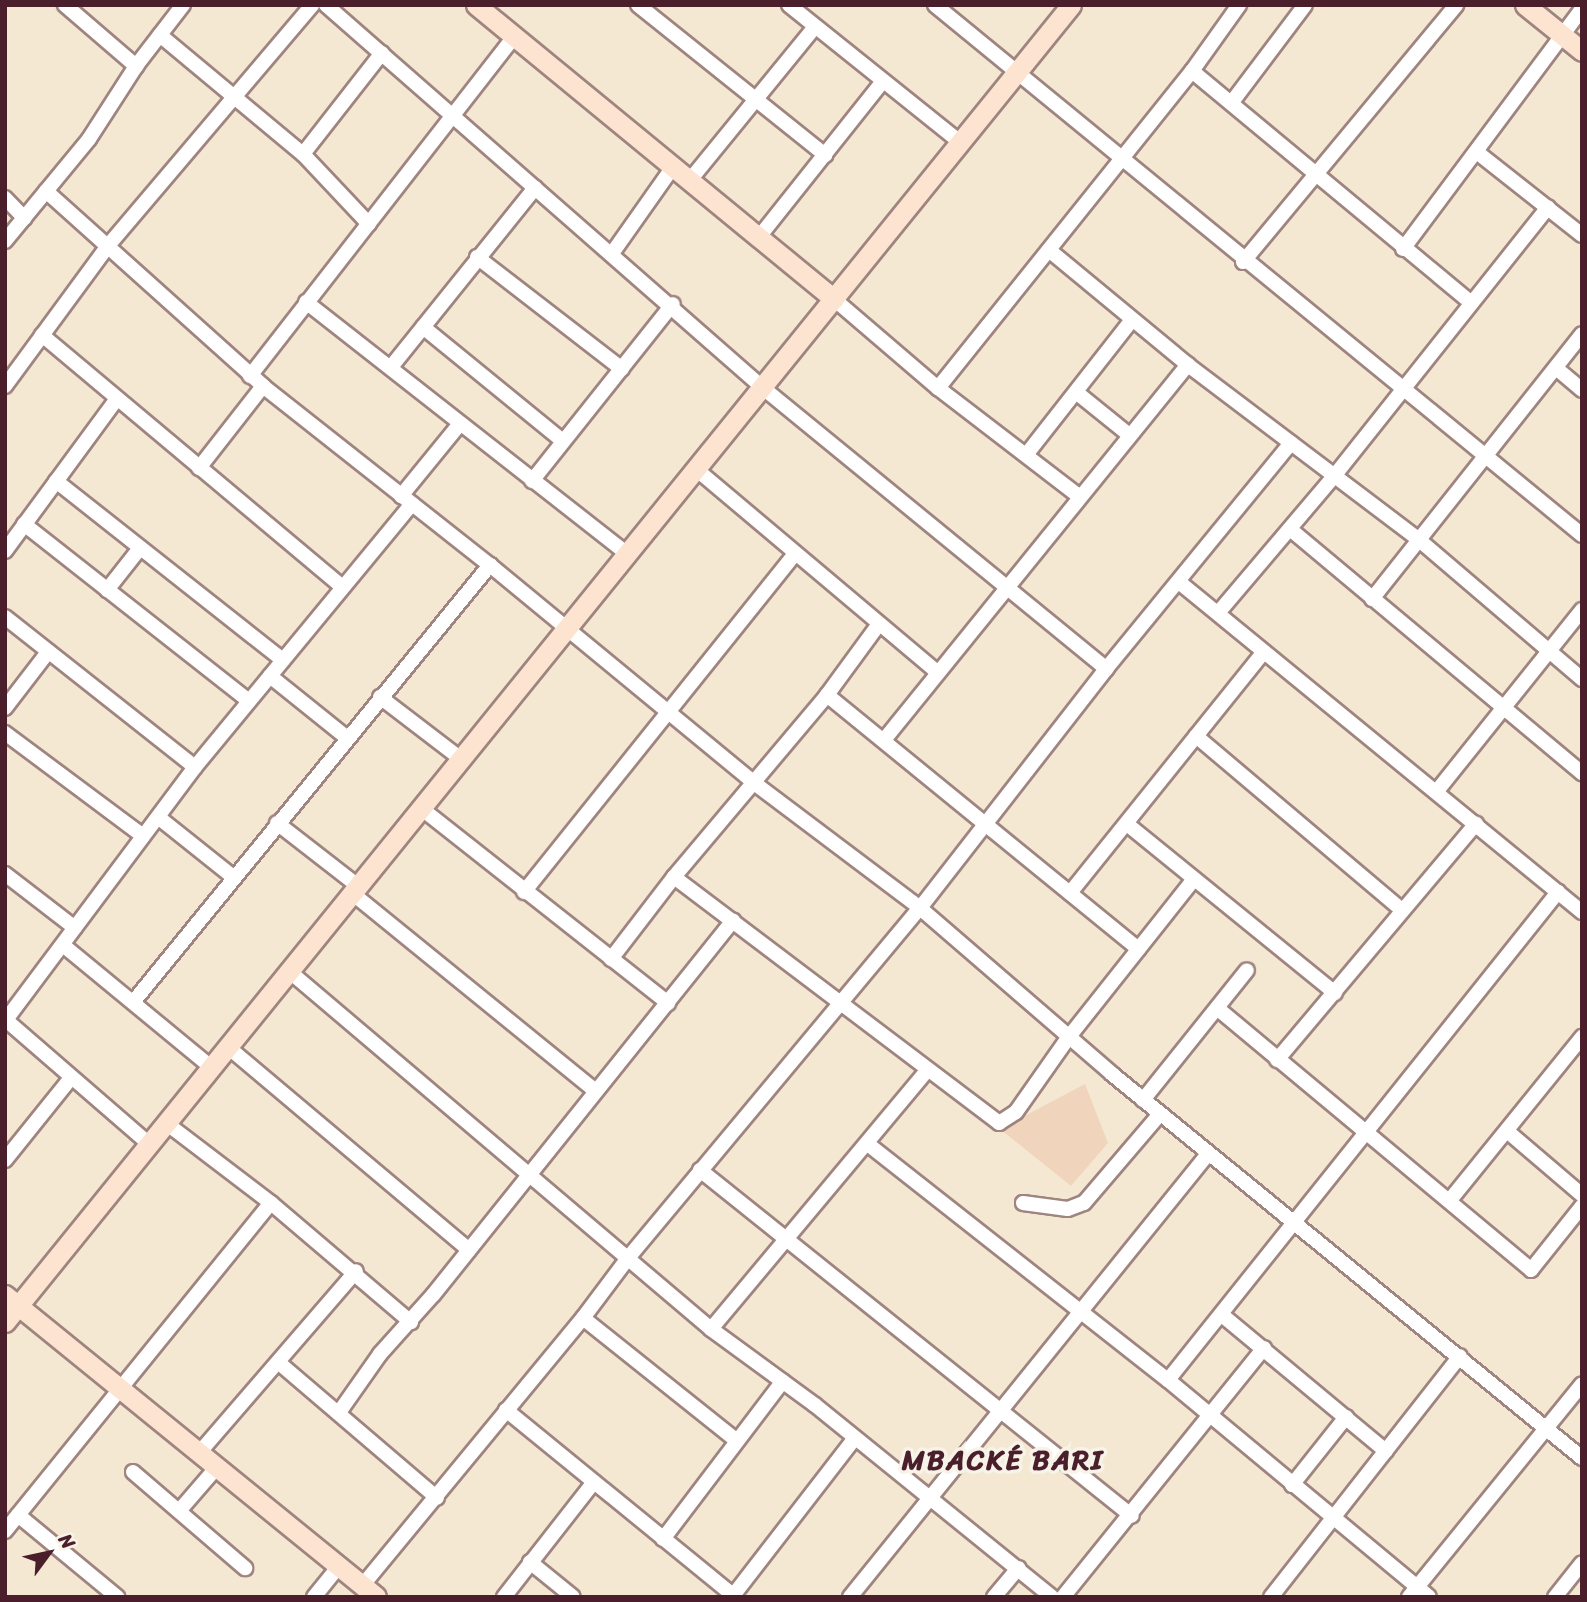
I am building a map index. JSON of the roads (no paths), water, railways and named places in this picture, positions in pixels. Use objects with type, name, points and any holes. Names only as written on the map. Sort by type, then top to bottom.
[{"type":"street","points":[[65,5],[82,11],[136,65]]},
{"type":"street","points":[[5,241],[89,139],[136,65],[183,5]]},
{"type":"street","points":[[7,381],[107,247],[312,5]]},
{"type":"street","points":[[326,5],[452,119],[673,304],[762,387],[1106,669]]},
{"type":"street","points":[[476,5],[760,237],[938,388],[1079,496]]},
{"type":"street","points":[[638,5],[825,155]]},
{"type":"street","points":[[789,5],[960,142]]},
{"type":"street","points":[[936,5],[1243,262],[1582,535]]},
{"type":"street","points":[[5,1322],[12,1300],[149,1144],[1071,5]]},
{"type":"street","points":[[938,388],[1192,71],[1240,5]]},
{"type":"street","points":[[1232,102],[1305,5]]},
{"type":"street","points":[[1243,262],[1320,174],[1456,5]]},
{"type":"street","points":[[1525,5],[1582,51]]},
{"type":"street","points":[[1403,249],[1478,153],[1582,9]]},
{"type":"street","points":[[690,180],[815,27]]},
{"type":"street","points":[[160,35],[303,154],[369,224]]},
{"type":"street","points":[[250,376],[514,37]]},
{"type":"street","points":[[303,154],[382,53]]},
{"type":"street","points":[[1192,71],[1320,174],[1403,249],[1470,302]]},
{"type":"street","points":[[760,237],[883,81]]},
{"type":"street","points":[[1478,153],[1582,235]]},
{"type":"street","points":[[613,252],[673,167]]},
{"type":"street","points":[[391,367],[535,188]]},
{"type":"street","points":[[46,191],[250,376],[490,565],[565,630],[752,782],[920,908],[1068,1038],[1582,1458]]},
{"type":"street","points":[[5,198],[24,218]]},
{"type":"street","points":[[1217,613],[1335,475],[1470,302],[1548,208]]},
{"type":"street","points":[[1049,250],[1188,365],[1418,539],[1582,680]]},
{"type":"street","points":[[478,257],[622,369]]},
{"type":"street","points":[[306,302],[626,554]]},
{"type":"street","points":[[532,481],[673,304]]},
{"type":"street","points":[[1026,455],[1132,320]]},
{"type":"street","points":[[423,327],[563,442]]},
{"type":"street","points":[[1373,599],[1483,455],[1582,334]]},
{"type":"street","points":[[43,335],[116,400],[342,587]]},
{"type":"street","points":[[884,740],[936,671],[1128,434],[1188,365]]},
{"type":"street","points":[[1556,368],[1582,390]]},
{"type":"street","points":[[199,468],[263,386]]},
{"type":"street","points":[[1076,392],[1128,434]]},
{"type":"street","points":[[5,551],[116,400]]},
{"type":"street","points":[[149,1144],[6,1021],[195,768],[342,587],[459,425]]},
{"type":"street","points":[[12,1300],[369,1591],[437,1497],[583,1318],[628,1258],[920,908],[1106,669],[1291,443]]},
{"type":"street","points":[[695,469],[936,671]]},
{"type":"street","points":[[56,481],[283,660]]},
{"type":"street","points":[[24,524],[249,701]]},
{"type":"street","points":[[1290,529],[1582,773]]},
{"type":"street","points":[[107,590],[140,548]]},
{"type":"street","points":[[524,892],[795,554]]},
{"type":"street","points":[[134,1001],[232,876],[490,565]]},
{"type":"street","points":[[1179,582],[1582,912]]},
{"type":"street","points":[[1437,791],[1582,610]]},
{"type":"street","points":[[5,617],[195,768]]},
{"type":"street","points":[[611,959],[674,877],[827,695],[879,624]]},
{"type":"street","points":[[5,708],[48,652]]},
{"type":"street","points":[[1070,893],[1264,652]]},
{"type":"street","points":[[270,676],[346,738]]},
{"type":"street","points":[[827,695],[1138,949]]},
{"type":"street","points":[[380,697],[461,759]]},
{"type":"street","points":[[5,733],[144,836]]},
{"type":"street","points":[[1196,736],[1401,909]]},
{"type":"street","points":[[421,808],[524,892],[668,1003]]},
{"type":"street","points":[[158,817],[232,876]]},
{"type":"street","points":[[277,823],[596,1091]]},
{"type":"street","points":[[1127,824],[1335,993]]},
{"type":"street","points":[[1277,1060],[1335,993],[1401,909],[1476,824]]},
{"type":"street","points":[[674,877],[999,1123],[1016,1112],[1068,1038],[1194,879]]},
{"type":"street","points":[[7,878],[75,928]]},
{"type":"street","points":[[1168,1380],[1558,892]]},
{"type":"street","points":[[340,1411],[380,1354],[411,1322],[733,920]]},
{"type":"street","points":[[63,945],[211,1067]]},
{"type":"street","points":[[1143,1100],[1247,970]]},
{"type":"street","points":[[289,971],[526,1176],[628,1258],[710,1329],[783,1381],[1052,1597]]},
{"type":"street","points":[[1217,1008],[1531,1270],[1582,1206]]},
{"type":"street","points":[[228,1047],[469,1250]]},
{"type":"street","points":[[1450,1200],[1579,1047]]},
{"type":"street","points":[[710,1329],[869,1145],[927,1071]]},
{"type":"street","points":[[5,1160],[71,1078]]},
{"type":"street","points":[[1023,1203],[1068,1209],[1084,1203],[1160,1114]]},
{"type":"street","points":[[166,1123],[356,1271],[411,1322]]},
{"type":"street","points":[[1507,1131],[1582,1195]]},
{"type":"street","points":[[869,1145],[1168,1380],[1419,1593],[1582,1384]]},
{"type":"street","points":[[850,1597],[1208,1154]]},
{"type":"street","points":[[700,1170],[1132,1516]]},
{"type":"street","points":[[5,1531],[118,1387],[271,1203]]},
{"type":"street","points":[[200,1453],[356,1271]]},
{"type":"street","points":[[1222,1315],[1387,1451]]},
{"type":"street","points":[[583,1318],[736,1440]]},
{"type":"street","points":[[1063,1597],[1132,1516],[1264,1348]]},
{"type":"street","points":[[1271,1597],[1460,1356]]},
{"type":"street","points":[[278,1362],[340,1411],[437,1497]]},
{"type":"street","points":[[663,1539],[783,1381]]},
{"type":"street","points":[[506,1410],[733,1596],[855,1438]]},
{"type":"street","points":[[1292,1485],[1346,1417]]},
{"type":"street","points":[[180,1511],[217,1467]]},
{"type":"street","points":[[133,1472],[245,1568]]},
{"type":"street","points":[[504,1597],[594,1482]]},
{"type":"street","points":[[18,1515],[117,1597]]},
{"type":"street","points":[[530,1562],[573,1597]]},
{"type":"street","points":[[1557,1596],[1582,1563]]},
{"type":"street","points":[[314,1597],[339,1566]]},
{"type":"street","points":[[994,1597],[1018,1568]]},
{"type":"district","name":"MBACKÉ BARI","points":[[1003,1460]]}]
